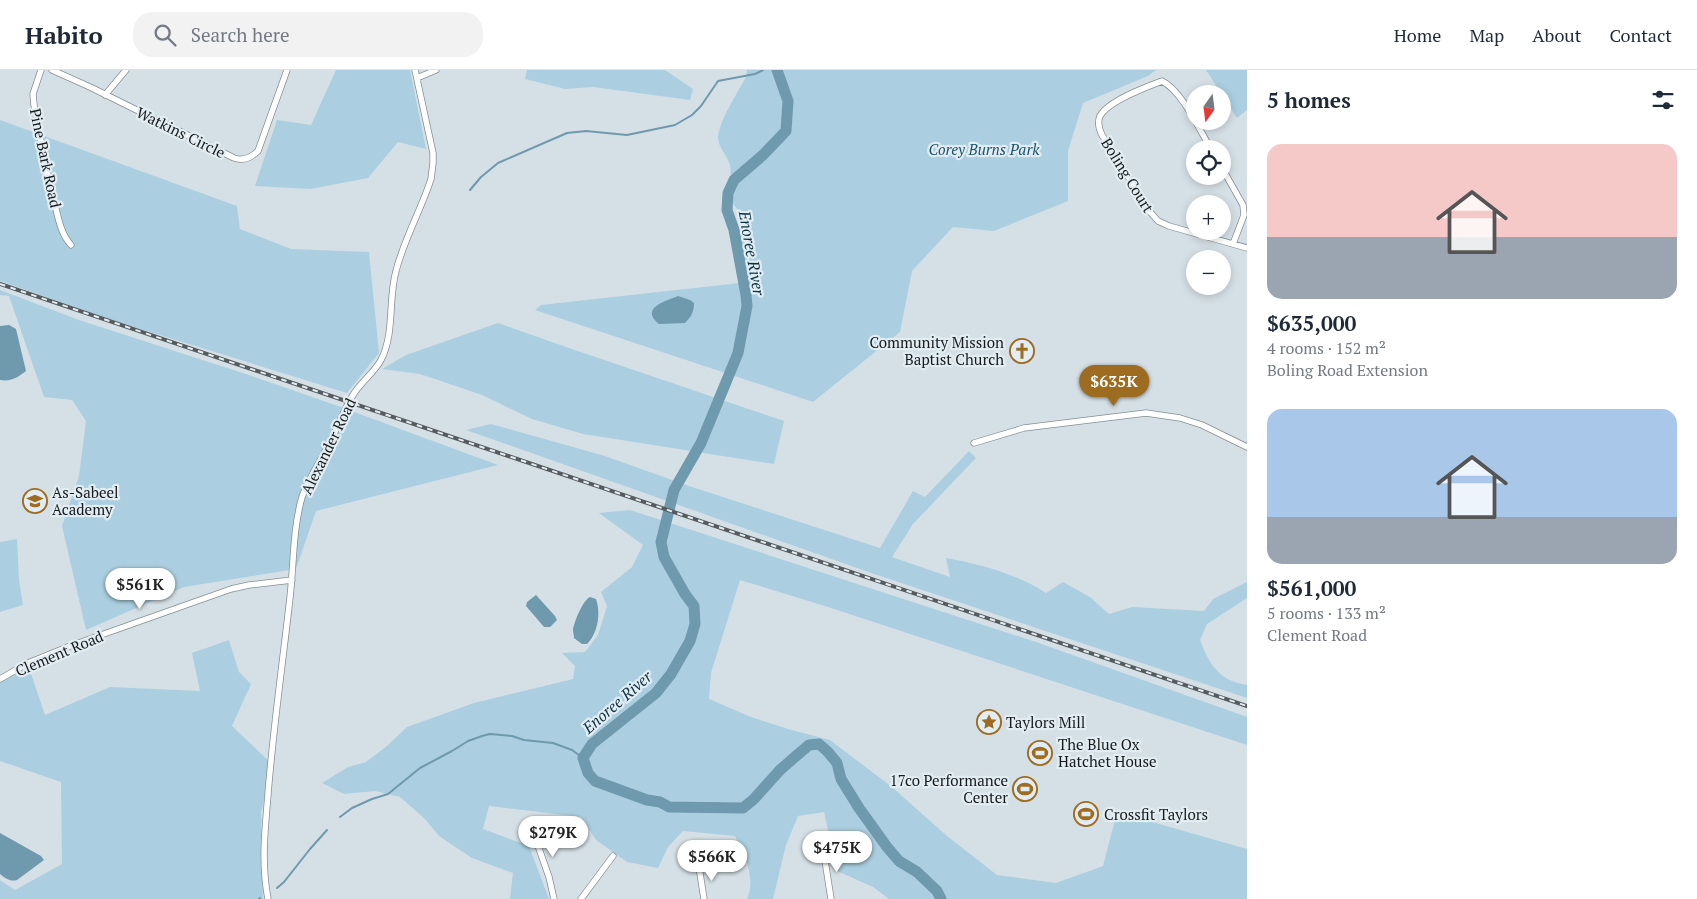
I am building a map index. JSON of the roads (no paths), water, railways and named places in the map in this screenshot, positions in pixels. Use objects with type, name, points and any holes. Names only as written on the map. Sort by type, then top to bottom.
[{"type":"street","name":"Pine Bark Road","points":[[41,70],[33,94],[34,105],[49,180],[61,226],[66,239],[71,245]]},
{"type":"street","name":"Watkins Circle","points":[[52,70],[234,158],[243,160],[250,158],[258,151],[287,70]]},
{"type":"street","points":[[105,95],[126,70]]},
{"type":"street","name":"Alexander Road","points":[[268,899],[263,869],[264,840],[271,752],[292,580],[295,535],[305,488],[353,395],[383,355],[388,336],[396,270],[431,179],[433,153],[415,70]]},
{"type":"street","points":[[417,78],[436,70]]},
{"type":"street","name":"Boling Court","points":[[1206,140],[1177,92],[1169,84],[1162,81],[1147,86],[1114,103],[1099,119],[1098,126],[1102,135],[1158,221],[1169,226],[1247,248]]},
{"type":"street","points":[[1231,183],[1242,202],[1244,211],[1241,225],[1233,244]]},
{"type":"street","points":[[974,443],[1024,428],[1146,413],[1180,418],[1202,425],[1247,447]]},
{"type":"street","name":"Clement Road","points":[[0,679],[28,663],[70,646],[231,588],[292,580]]},
{"type":"street","points":[[535,821],[536,840],[554,899]]},
{"type":"street","points":[[829,845],[824,854],[831,899]]},
{"type":"street","points":[[581,899],[613,856]]},
{"type":"street","points":[[699,867],[704,899]]},
{"type":"waterway","points":[[470,190],[481,177],[498,163],[567,133],[586,131],[627,135],[675,125],[692,115],[701,106],[718,81],[755,74],[763,70]]},
{"type":"waterway","name":"Enoree River","points":[[777,70],[788,101],[786,131],[763,155],[734,180],[728,193],[727,210],[734,230],[747,306],[738,353],[701,443],[674,490],[661,542],[664,557],[694,606],[695,624],[690,641],[671,674],[656,693],[592,744],[583,758],[588,773],[595,781],[647,800],[660,802],[669,807],[743,808],[754,799],[780,770],[809,745],[819,744],[837,763],[841,779],[887,847],[899,861],[917,872],[937,891],[941,899]]},
{"type":"waterway","points":[[340,817],[352,808],[388,794],[420,768],[468,741],[490,734],[553,743],[572,750],[583,758]]},
{"type":"waterway","points":[[277,888],[327,830]]},
{"type":"railway","points":[[0,284],[1247,706]]},
{"type":"place","name":"Community Mission Baptist Church","points":[[1022,351]]},
{"type":"place","name":"As-Sabeel Academy","points":[[35,501]]},
{"type":"place","name":"Taylors Mill","points":[[989,722]]},
{"type":"place","name":"The Blue Ox Hatchet House","points":[[1040,753]]},
{"type":"place","name":"17co Performance Center","points":[[1025,789]]},
{"type":"place","name":"Crossfit Taylors","points":[[1086,814]]},
{"type":"park label","name":"Corey Burns Park","points":[[984,149]]}]
